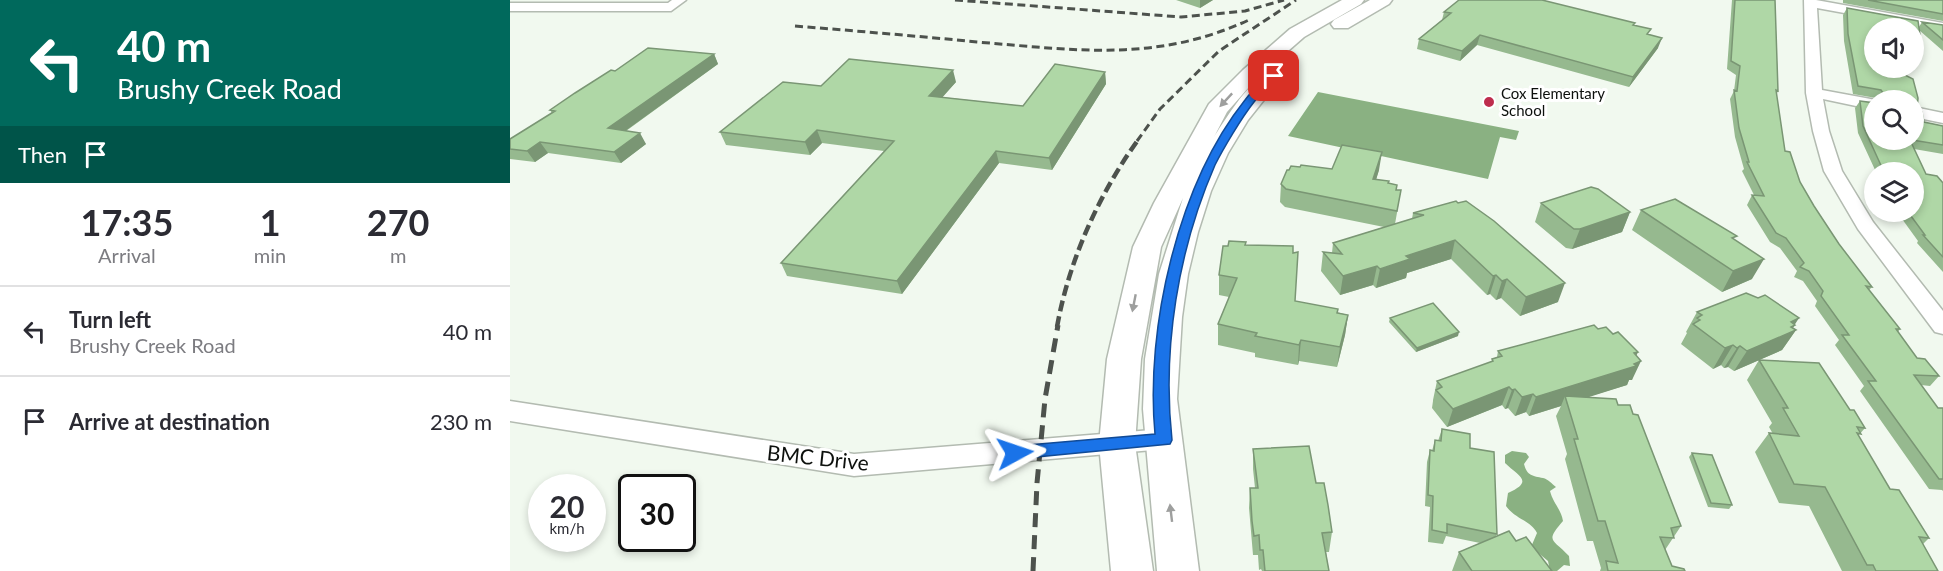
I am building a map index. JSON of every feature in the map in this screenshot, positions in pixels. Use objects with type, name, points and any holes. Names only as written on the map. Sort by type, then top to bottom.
[{"type":"main road","points":[[1132,571],[1117,444],[1124,359],[1147,247],[1217,109],[1250,74],[1297,33],[1355,0]]},
{"type":"main road","points":[[1322,37],[1317,34],[1317,30],[1368,0]]},
{"type":"main road","points":[[1178,571],[1164,464],[1160,401],[1163,349],[1177,255],[1196,199],[1210,164],[1249,102],[1287,63],[1322,37],[1383,0]]},
{"type":"street","points":[[510,7],[671,7],[680,0]]},
{"type":"street","points":[[1943,27],[1810,2],[1814,93],[1833,171],[1865,225],[1932,300],[1943,326]]},
{"type":"street","points":[[1814,93],[1864,103]]},
{"type":"street","points":[[1924,114],[1943,118]]},
{"type":"street","name":"BMC Drive","points":[[510,411],[854,465],[1164,440]]},
{"type":"shaded area","points":[[1318,92],[1519,131],[1516,140],[1500,137],[1488,179],[1288,136]]},
{"type":"shaded area","points":[[1512,451],[1526,453],[1529,457],[1524,464],[1529,473],[1547,479],[1556,487],[1550,491],[1563,521],[1554,533],[1553,540],[1569,556],[1570,566],[1564,565],[1557,571],[1550,571],[1548,561],[1531,547],[1537,533],[1506,506],[1508,493],[1522,482],[1522,478],[1505,463],[1505,455]]},
{"type":"building","points":[[1459,0],[1542,0],[1635,23],[1633,25],[1651,29],[1647,34],[1662,38],[1633,77],[1480,35],[1462,51],[1419,39],[1451,13],[1444,12]]},
{"type":"building","points":[[1735,0],[1775,0],[1778,91],[1776,90],[1785,151],[1790,152],[1800,182],[1814,206],[1872,287],[1866,286],[1900,329],[1896,329],[1917,358],[1925,359],[1939,376],[1914,375],[1938,408],[1943,408],[1943,479],[1939,479],[1868,381],[1876,381],[1842,335],[1849,335],[1821,296],[1823,291],[1809,271],[1800,267],[1804,263],[1786,238],[1776,233],[1752,195],[1764,196],[1747,162],[1749,162],[1739,128],[1734,90],[1737,91],[1740,66],[1731,61]]},
{"type":"building","points":[[1868,0],[1943,0],[1943,14]]},
{"type":"building","points":[[1847,8],[1902,18],[1864,18],[1864,78],[1911,78],[1916,90],[1881,90],[1858,86],[1848,34]]},
{"type":"building","points":[[1924,22],[1943,25],[1943,40],[1924,24]]},
{"type":"building","points":[[648,48],[714,54],[608,128],[640,133],[614,152],[540,142],[527,151],[510,149],[510,139],[555,111],[550,110],[575,93],[611,70],[615,71]]},
{"type":"building","points":[[849,59],[953,70],[929,96],[1023,106],[1055,64],[1105,72],[1049,158],[996,151],[897,281],[781,263],[894,141],[817,130],[805,142],[720,132],[783,82],[821,86]]},
{"type":"building","points":[[1860,101],[1864,102],[1864,128]]},
{"type":"building","points":[[1924,122],[1943,126],[1943,145],[1924,142]]},
{"type":"building","points":[[1342,145],[1382,152],[1373,179],[1389,181],[1388,183],[1397,185],[1396,190],[1401,190],[1397,211],[1286,189],[1281,184],[1291,166],[1332,169]]},
{"type":"building","points":[[1874,150],[1915,150],[1920,162],[1879,162]]},
{"type":"building","points":[[1924,170],[1926,174],[1937,176],[1943,183],[1943,257],[1923,235],[1925,235],[1915,222],[1924,222]]},
{"type":"building","points":[[1591,187],[1598,189],[1630,212],[1574,229],[1541,203]]},
{"type":"building","points":[[1675,199],[1737,236],[1732,238],[1764,259],[1733,271],[1641,210]]},
{"type":"building","points":[[1456,201],[1458,203],[1466,201],[1494,221],[1565,283],[1526,297],[1507,279],[1502,281],[1496,275],[1493,276],[1455,240],[1406,256],[1410,259],[1380,269],[1377,266],[1343,276],[1323,252],[1342,254],[1333,243],[1424,215],[1413,213]]},
{"type":"building","points":[[1229,241],[1246,242],[1245,245],[1293,246],[1293,253],[1298,252],[1295,301],[1338,309],[1337,313],[1348,315],[1340,347],[1301,340],[1299,345],[1255,336],[1257,333],[1218,324],[1237,278],[1219,275],[1223,246],[1228,246]]},
{"type":"building","points":[[1746,293],[1758,298],[1765,295],[1799,318],[1791,322],[1795,325],[1791,327],[1796,330],[1747,351],[1740,346],[1737,348],[1733,345],[1725,348],[1693,324],[1700,320],[1697,318],[1702,315],[1697,312]]},
{"type":"building","points":[[1433,303],[1459,332],[1417,348],[1390,318]]},
{"type":"building","points":[[1594,325],[1598,329],[1606,327],[1613,334],[1618,332],[1638,352],[1634,353],[1641,361],[1634,364],[1636,366],[1536,397],[1533,394],[1522,397],[1515,389],[1512,390],[1509,387],[1453,409],[1436,390],[1442,387],[1437,381],[1493,361],[1492,359],[1502,356],[1498,351]]},
{"type":"building","points":[[1759,360],[1819,363],[1850,410],[1854,410],[1865,428],[1857,427],[1861,434],[1857,433],[1890,489],[1899,490],[1929,538],[1919,537],[1938,571],[1876,571],[1873,565],[1867,565],[1825,487],[1794,484],[1769,433],[1799,436],[1783,408],[1788,408]]},
{"type":"building","points":[[1565,396],[1616,399],[1618,405],[1630,405],[1633,414],[1638,415],[1681,526],[1671,528],[1674,538],[1660,537],[1672,566],[1685,571],[1608,571],[1606,561],[1618,563],[1605,521],[1598,521],[1574,439],[1578,439]]},
{"type":"building","points":[[1442,429],[1470,434],[1470,448],[1494,452],[1497,534],[1447,524],[1447,533],[1432,530],[1433,496],[1428,495],[1430,450],[1434,451],[1435,440],[1441,441]]},
{"type":"building","points":[[1309,446],[1316,483],[1324,483],[1328,505],[1332,532],[1322,533],[1329,571],[1265,571],[1263,550],[1260,550],[1259,535],[1254,536],[1252,521],[1250,488],[1258,488],[1253,449]]},
{"type":"building","points":[[1692,453],[1712,455],[1732,505],[1711,503]]},
{"type":"building","points":[[1509,531],[1516,541],[1526,537],[1552,571],[1472,571],[1459,552]]},
{"type":"railway","points":[[955,0],[1181,17],[1245,11],[1284,0]]},
{"type":"railway","points":[[1137,141],[1160,109],[1219,51],[1296,0]]},
{"type":"railway","points":[[795,26],[1048,48],[1116,50],[1149,48],[1182,42],[1216,33],[1251,19]]},
{"type":"railway","points":[[1057,327],[1069,277],[1087,229],[1098,205],[1138,140]]},
{"type":"railway","points":[[1033,571],[1037,483],[1045,399],[1058,325]]},
{"type":"place","name":"Cox Elementary School","points":[[1489,102]]},
{"type":"route","points":[[1015,453],[1164,440],[1160,401],[1163,349],[1177,255],[1210,164],[1249,102],[1274,76]]}]
